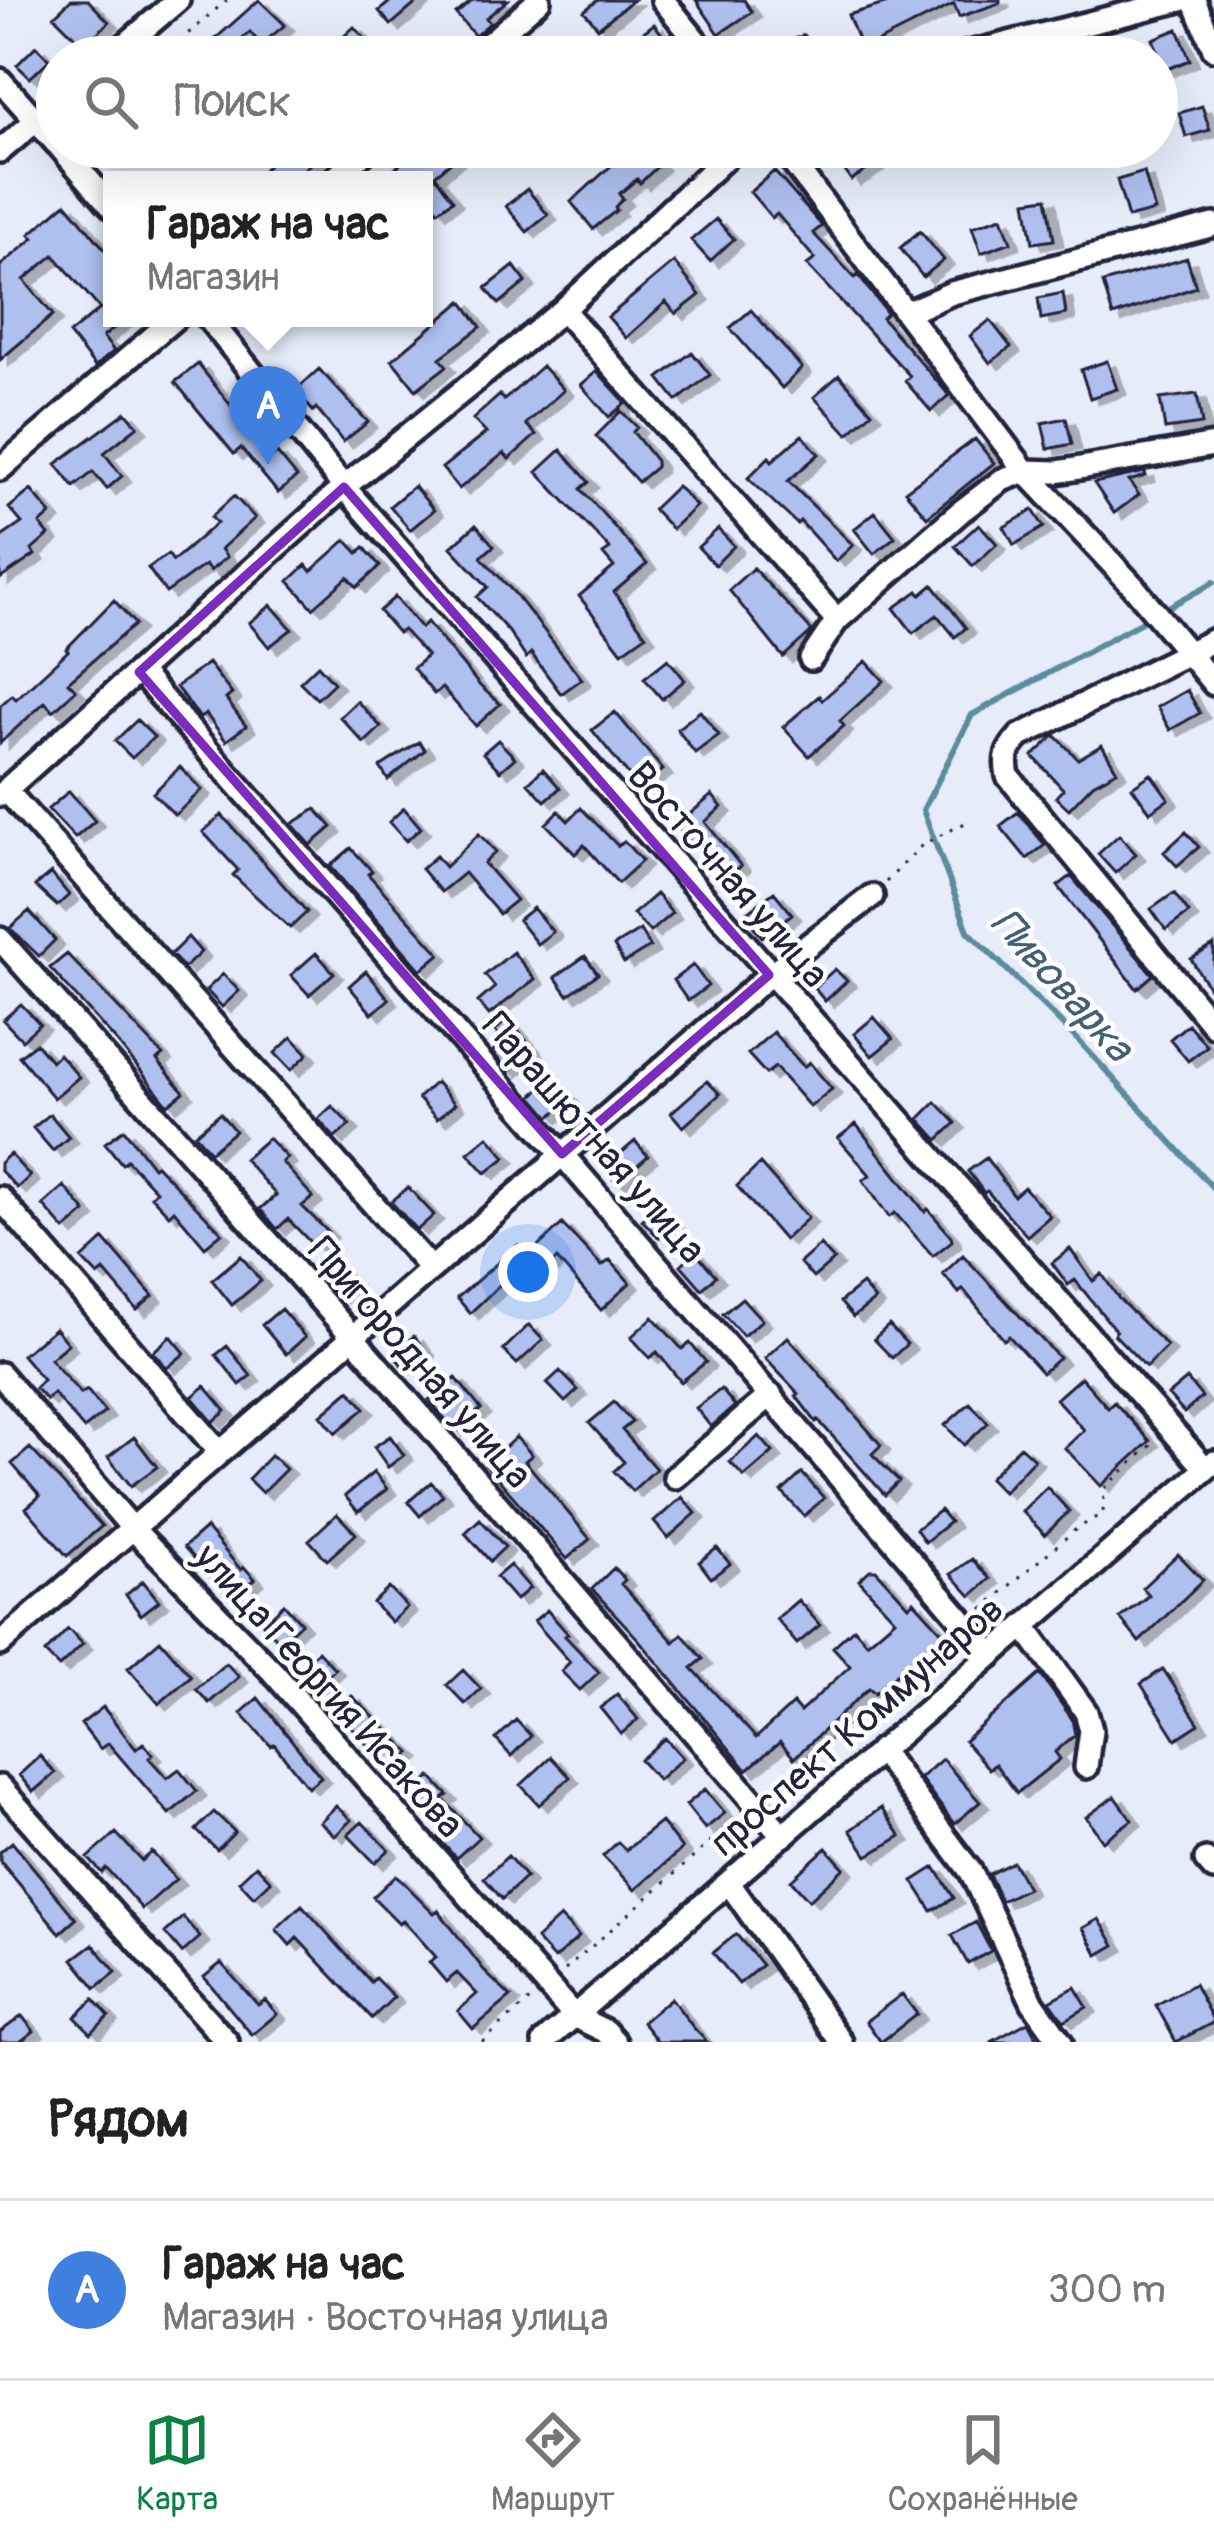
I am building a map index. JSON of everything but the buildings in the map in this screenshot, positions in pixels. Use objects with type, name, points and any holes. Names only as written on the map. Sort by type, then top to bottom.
[{"type":"street","points":[[136,36],[178,0]]},
{"type":"street","points":[[498,36],[539,0]]},
{"type":"street","points":[[663,0],[692,36]]},
{"type":"street","points":[[1037,36],[1181,0]]},
{"type":"street","points":[[1194,0],[1214,49]]},
{"type":"street","points":[[0,80],[36,120],[0,152]]},
{"type":"street","points":[[78,168],[103,197]]},
{"type":"street","points":[[430,1268],[3,792],[344,487],[563,310],[715,168]]},
{"type":"street","points":[[797,168],[1025,471],[1133,586],[1214,684]]},
{"type":"street","points":[[908,312],[952,292],[1214,225]]},
{"type":"street","points":[[563,310],[837,620]]},
{"type":"street","points":[[0,470],[165,327]]},
{"type":"street","name":"Восточная улица","points":[[215,327],[344,487],[769,975],[1171,1428],[1210,1465]]},
{"type":"street","points":[[811,659],[837,620],[1002,480],[1025,471],[1058,472],[1214,445]]},
{"type":"street","points":[[1214,640],[1184,647],[1020,736],[1008,748],[1005,760],[1008,776],[1214,1026]]},
{"type":"street","name":"Парашютная улица","points":[[139,672],[992,1655]]},
{"type":"street","points":[[5,1630],[133,1529],[769,975],[872,896]]},
{"type":"street","name":"Пригородная улица","points":[[0,939],[352,1336],[783,1836]]},
{"type":"street","points":[[0,1198],[219,1451]]},
{"type":"street","name":"улица Георгия Исакова","points":[[0,1374],[133,1529],[272,1670],[574,2016],[605,2031],[615,2042]]},
{"type":"street","points":[[675,1477],[771,1395]]},
{"type":"street","name":"проспект Коммунаров","points":[[544,2042],[1210,1465]]},
{"type":"street","points":[[1024,1627],[1086,1712],[1091,1730],[1086,1767]]},
{"type":"street","points":[[880,1750],[970,1872],[1033,2003],[1060,2042]]},
{"type":"street","points":[[0,1787],[227,2042]]},
{"type":"street","points":[[729,1883],[841,2042]]},
{"type":"path","points":[[185,36],[226,0]]},
{"type":"path","points":[[872,896],[923,844],[965,823]]},
{"type":"path","points":[[482,2042],[754,1803],[1075,1530],[1103,1513],[1104,1489],[1171,1428]]},
{"type":"highlighted area","points":[[344,487],[769,975],[562,1154],[139,672]]},
{"type":"waterway","name":"Пивоварка","points":[[1214,582],[972,715],[923,810],[968,931],[1080,1042],[1214,1189]]},
{"type":"place","name":"Гараж на час","points":[[268,465]]}]
